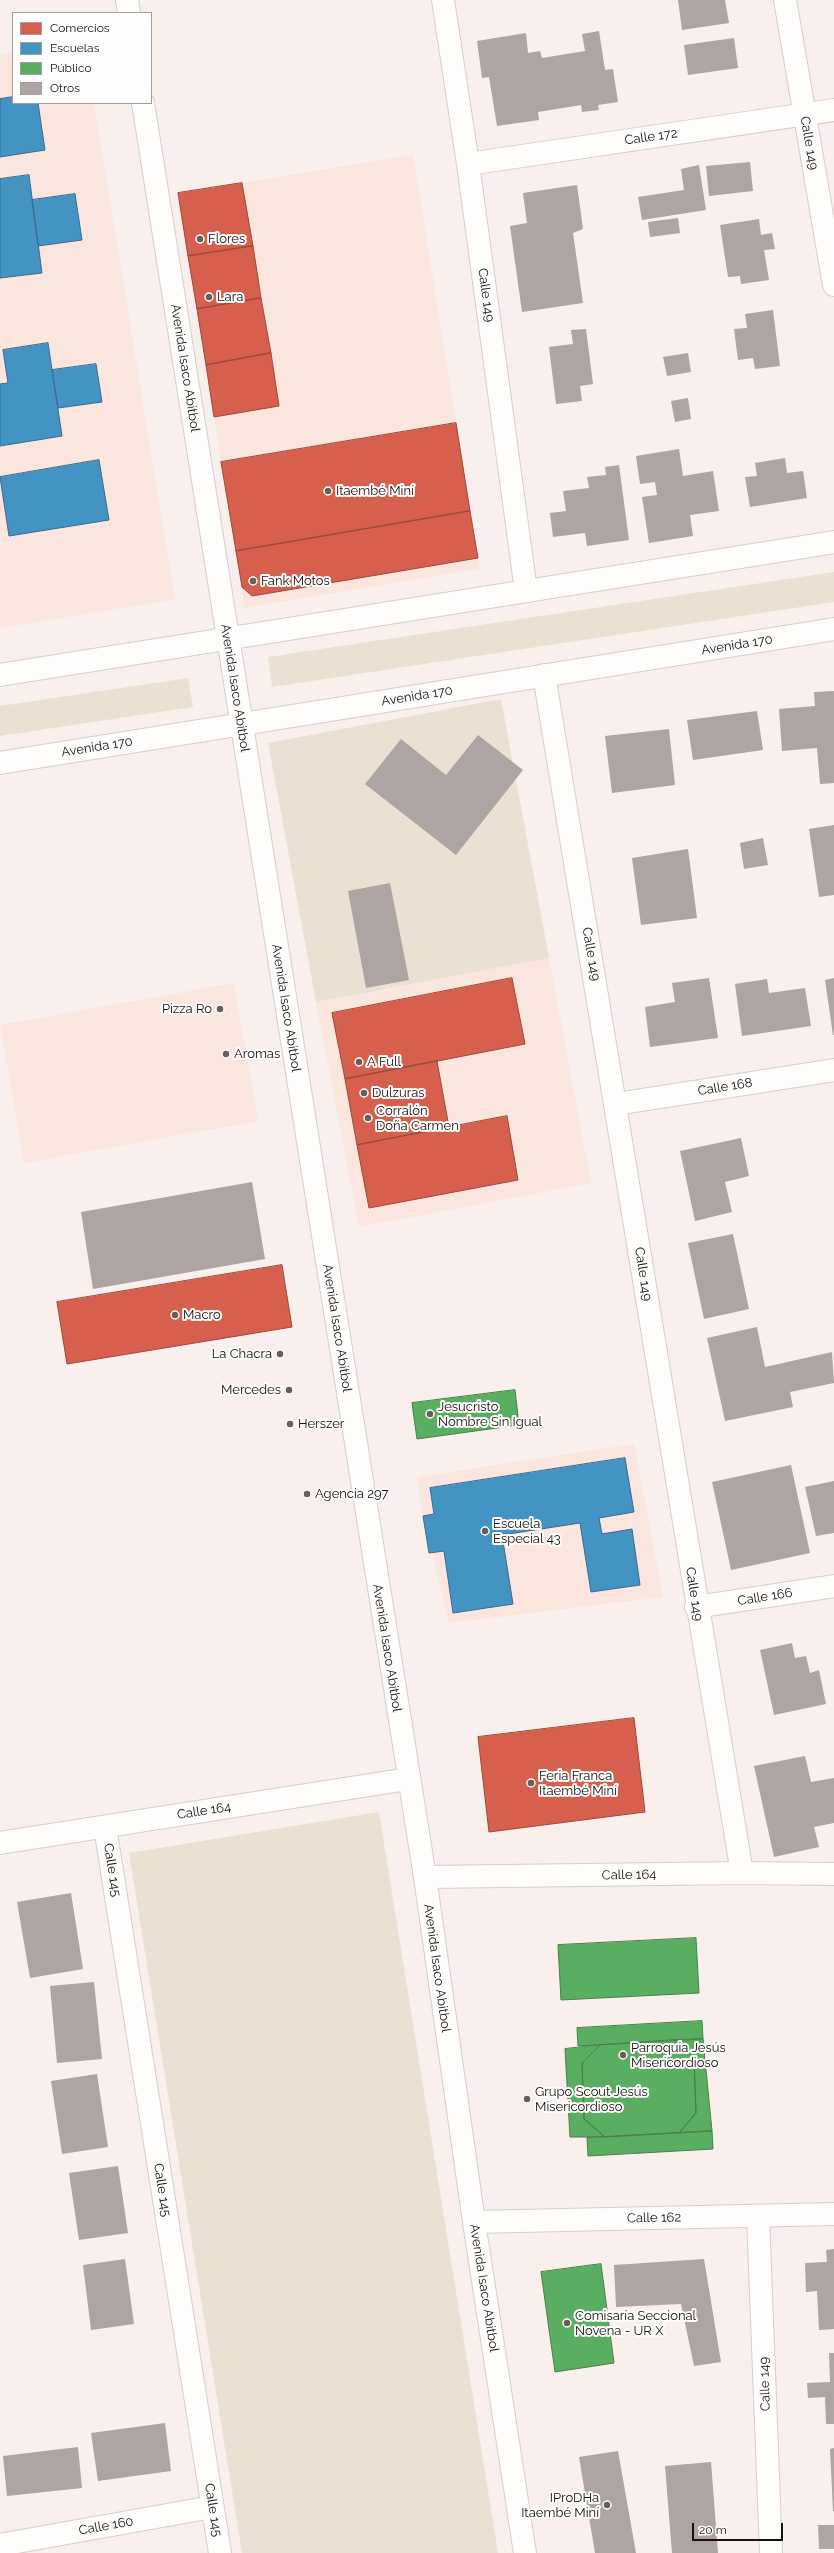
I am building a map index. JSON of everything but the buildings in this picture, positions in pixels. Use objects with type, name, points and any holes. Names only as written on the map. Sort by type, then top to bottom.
[{"type":"street","points":[[127,0],[129,12]]},
{"type":"street","name":"Calle 149","points":[[442,0],[468,164],[526,591]]},
{"type":"street","name":"Calle 149","points":[[785,0],[834,285]]},
{"type":"street","name":"Avenida Isaco Abitbol","points":[[143,104],[408,1779],[425,1877],[474,2222],[525,2553]]},
{"type":"street","name":"Calle 172","points":[[468,164],[834,110]]},
{"type":"street","points":[[0,676],[834,542]]},
{"type":"street","name":"Avenida 170","points":[[0,763],[834,629]]},
{"type":"street","name":"Calle 149","points":[[544,675],[616,1104],[696,1607],[742,1873]]},
{"type":"street","name":"Calle 168","points":[[616,1104],[834,1070]]},
{"type":"street","name":"Calle 166","points":[[696,1607],[834,1586]]},
{"type":"street","name":"Calle 164","points":[[0,1843],[408,1779]]},
{"type":"street","name":"Calle 145","points":[[105,1827],[220,2553]]},
{"type":"street","name":"Calle 164","points":[[425,1877],[742,1873],[834,1874]]},
{"type":"street","name":"Calle 162","points":[[474,2222],[834,2214]]},
{"type":"street","name":"Calle 149","points":[[758,2216],[772,2553]]},
{"type":"street","name":"Calle 160","points":[[0,2545],[212,2507]]},
{"type":"shaded area","points":[[12,53],[12,104],[94,104],[175,599],[0,628],[0,55]]},
{"type":"shaded area","points":[[413,155],[480,569],[245,608],[178,193]]},
{"type":"shaded area","points":[[834,572],[834,602],[272,687],[268,657]]},
{"type":"shaded area","points":[[188,678],[193,707],[0,736],[0,706]]},
{"type":"shaded area","points":[[501,699],[549,958],[316,1002],[268,743]]},
{"type":"shaded area","points":[[549,958],[591,1183],[359,1227],[316,1002]]},
{"type":"shaded area","points":[[234,983],[258,1121],[24,1163],[0,1025]]},
{"type":"shaded area","points":[[634,1444],[663,1597],[449,1623],[423,1516],[417,1477]]},
{"type":"shaded area","points":[[379,1812],[498,2553],[242,2553],[129,1853]]},
{"type":"place","name":"Flores","points":[[200,239]]},
{"type":"place","name":"Lara","points":[[209,297]]},
{"type":"place","name":"Itaembé Miní","points":[[328,491]]},
{"type":"place","name":"Fank Motos","points":[[253,581]]},
{"type":"place","name":"Pizza Ro","points":[[220,1009]]},
{"type":"place","name":"Aromas","points":[[226,1054]]},
{"type":"place","name":"A Full","points":[[359,1062]]},
{"type":"place","name":"Dulzuras","points":[[364,1093]]},
{"type":"place","name":"Corralón Doña Carmen","points":[[368,1118]]},
{"type":"place","name":"Macro","points":[[175,1315]]},
{"type":"place","name":"La Chacra","points":[[280,1354]]},
{"type":"place","name":"Mercedes","points":[[289,1390]]},
{"type":"place","name":"Jesucristo Nombre Sin Igual","points":[[430,1414]]},
{"type":"place","name":"Herszer","points":[[290,1424]]},
{"type":"place","name":"Agencia 297","points":[[307,1494]]},
{"type":"place","name":"Escuela Especial 43","points":[[485,1531]]},
{"type":"place","name":"Feria Franca Itaembé Miní","points":[[531,1783]]},
{"type":"place","name":"Parroquia Jesús Misericordioso","points":[[623,2055]]},
{"type":"place","name":"Grupo Scout Jesús Misericordioso","points":[[527,2099]]},
{"type":"place","name":"Comisaría Seccional Novena - UR X","points":[[567,2323]]},
{"type":"place","name":"IProDHa Itaembé Miní","points":[[607,2505]]}]
